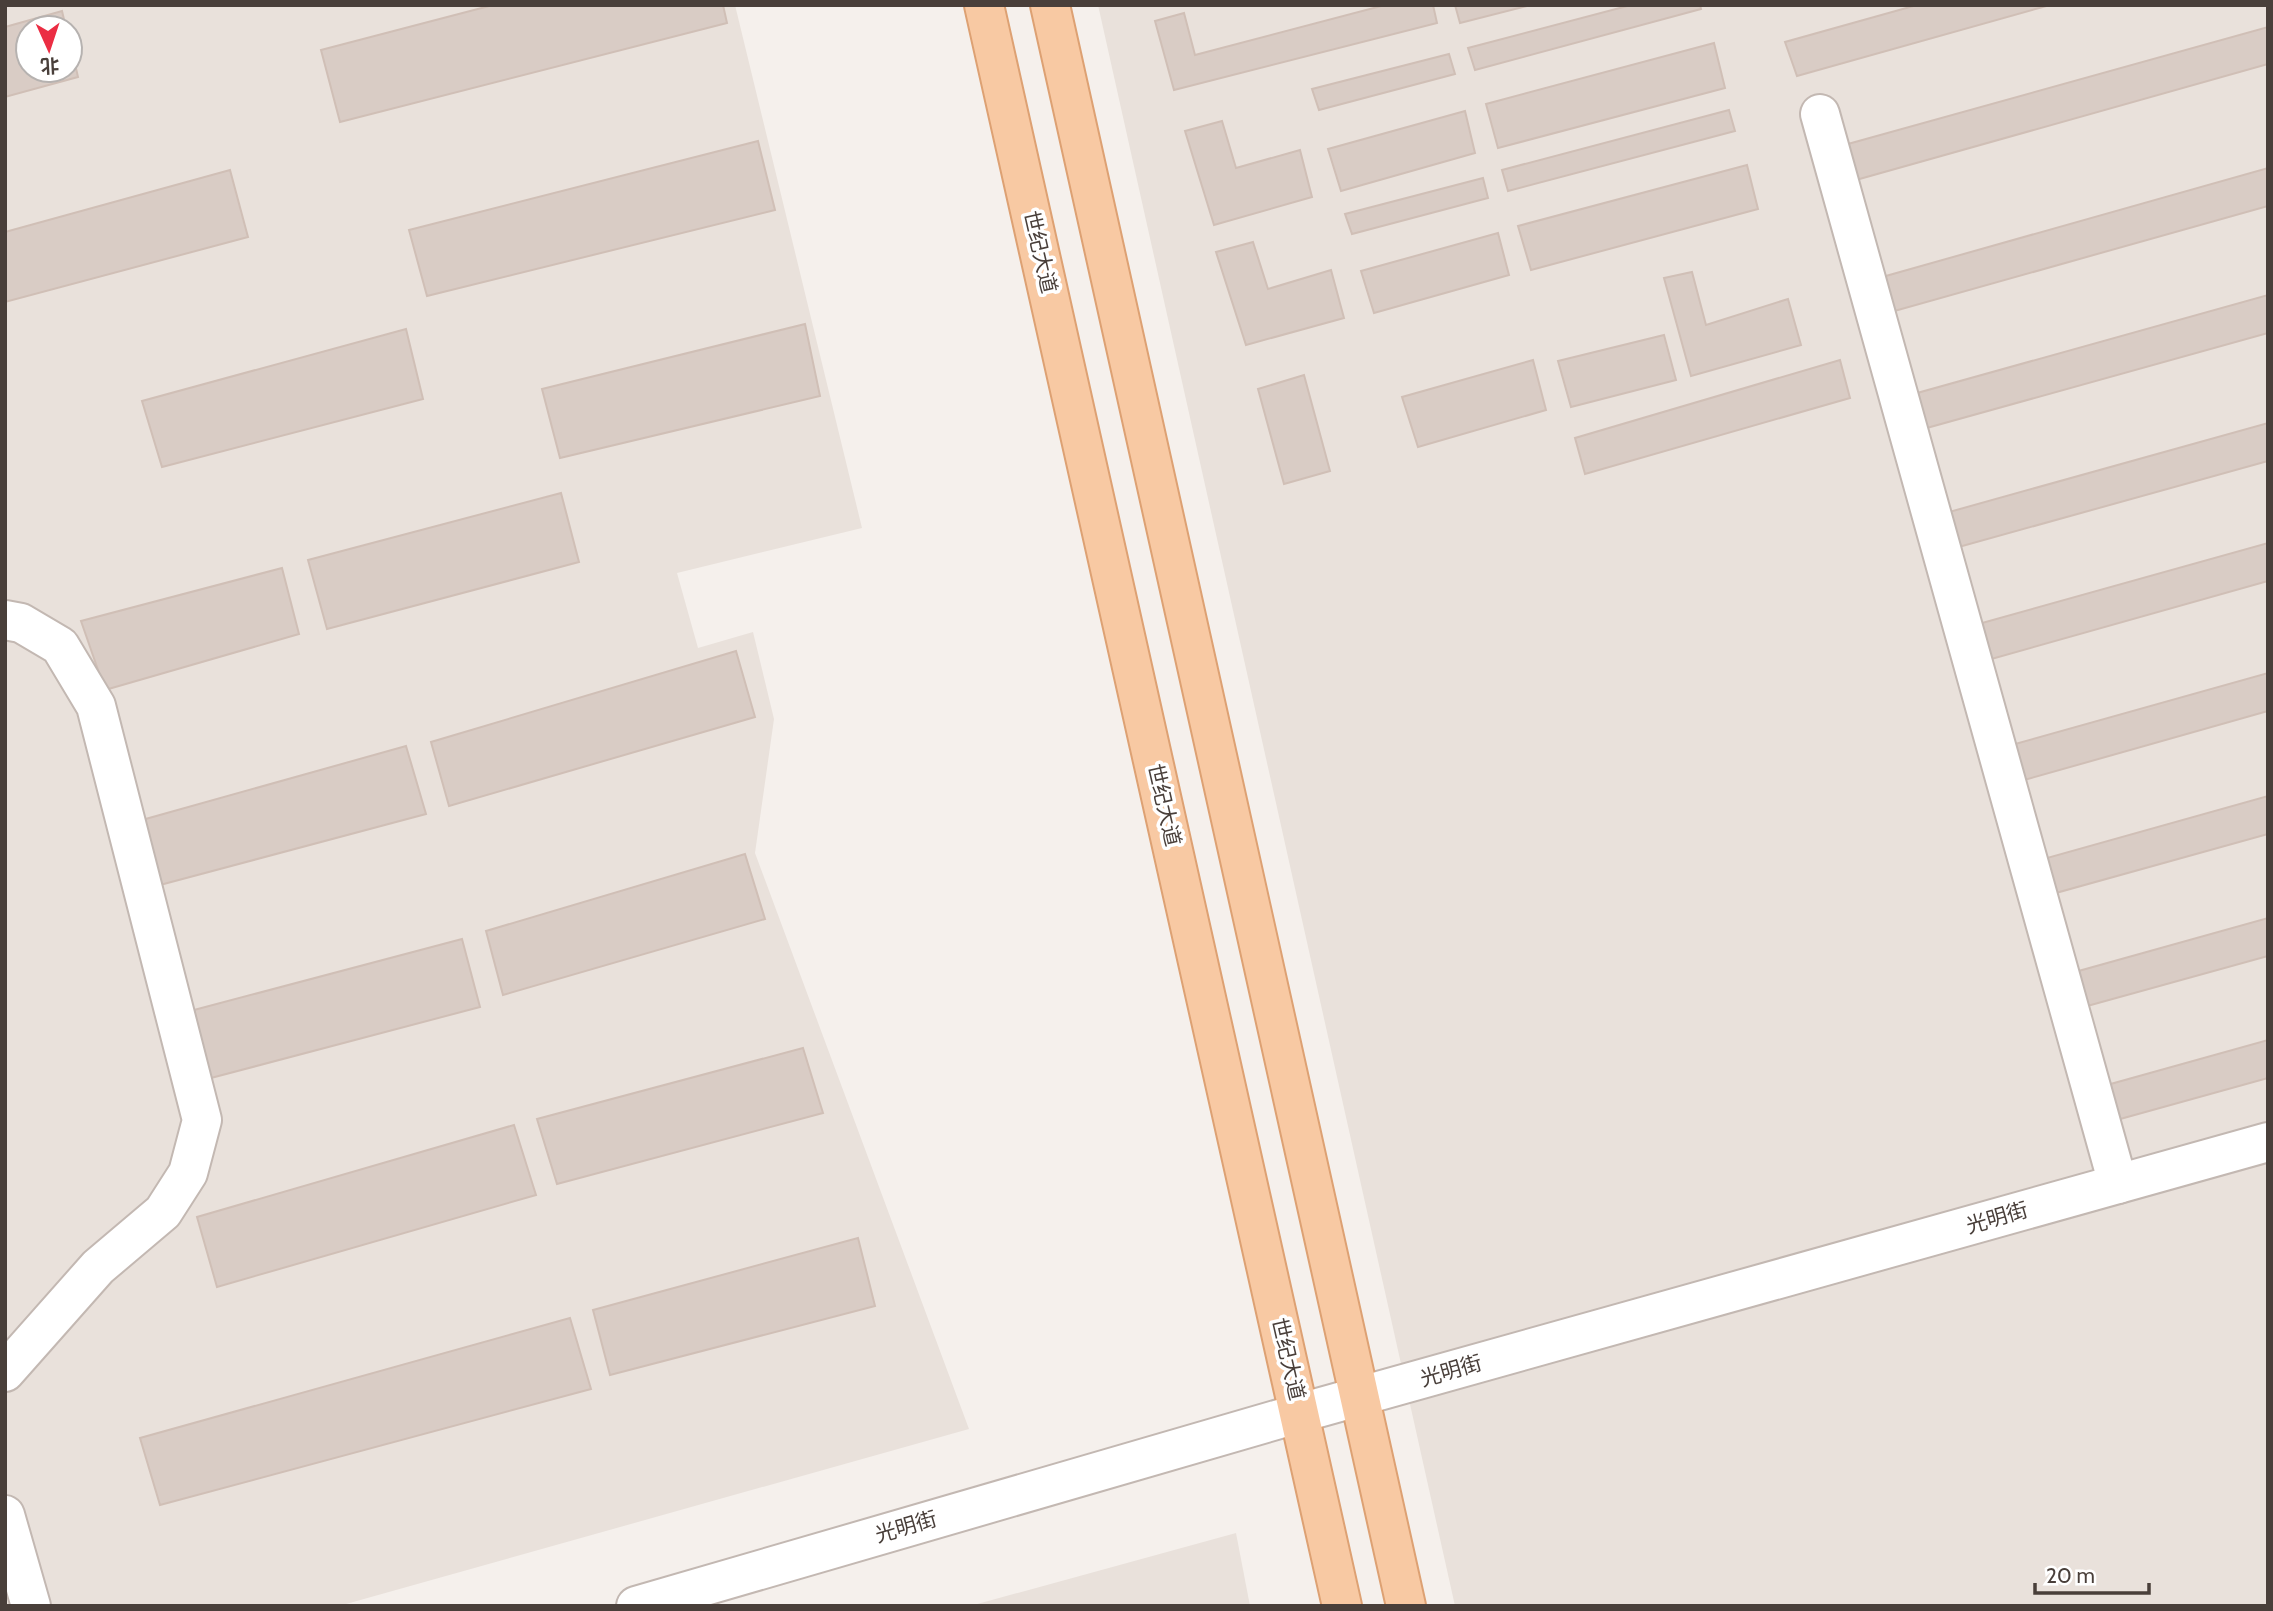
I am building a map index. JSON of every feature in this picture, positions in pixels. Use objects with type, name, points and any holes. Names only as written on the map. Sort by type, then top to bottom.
[{"type":"main road","name":"世纪大道","points":[[984,5],[1342,1606]]},
{"type":"main road","points":[[1050,5],[1406,1606]]},
{"type":"street","points":[[1820,114],[2118,1184]]},
{"type":"street","points":[[5,620],[21,623],[60,646],[96,706],[202,1120],[188,1173],[163,1212],[98,1267],[5,1372]]},
{"type":"street","name":"光明街","points":[[636,1606],[1300,1413],[2268,1142]]},
{"type":"street","points":[[5,1515],[31,1606]]},
{"type":"shaded area","points":[[5,5],[735,5],[862,528],[677,573],[698,648],[753,632],[774,719],[755,853],[969,1429],[339,1606],[5,1606]]},
{"type":"shaded area","points":[[1098,5],[2268,5],[2268,1606],[1455,1606]]},
{"type":"shaded area","points":[[1236,1533],[1250,1606],[970,1606]]},
{"type":"building","points":[[493,5],[723,5],[727,23],[340,122],[321,50]]},
{"type":"building","points":[[1385,5],[1433,5],[1437,23],[1174,90],[1155,21],[1184,13],[1195,55]]},
{"type":"building","points":[[1455,5],[1531,5],[1460,23]]},
{"type":"building","points":[[1631,5],[1700,5],[1701,9],[1475,70],[1468,48]]},
{"type":"building","points":[[1917,5],[2050,5],[1797,76],[1785,42]]},
{"type":"building","points":[[14,24],[14,84],[52,84],[5,97],[5,27]]},
{"type":"building","points":[[2268,27],[2268,64],[1824,189],[1812,154]]},
{"type":"building","points":[[1714,43],[1725,88],[1498,148],[1486,104]]},
{"type":"building","points":[[1449,54],[1455,74],[1319,110],[1312,89]]},
{"type":"building","points":[[1729,110],[1735,131],[1508,191],[1502,170]]},
{"type":"building","points":[[1465,111],[1475,153],[1341,191],[1328,149]]},
{"type":"building","points":[[1222,121],[1236,168],[1300,150],[1312,197],[1214,225],[1185,131]]},
{"type":"building","points":[[758,141],[775,210],[427,296],[409,230]]},
{"type":"building","points":[[1747,165],[1758,209],[1531,270],[1518,226]]},
{"type":"building","points":[[2268,168],[2268,206],[1866,319],[1854,285]]},
{"type":"building","points":[[230,170],[248,237],[5,302],[5,232]]},
{"type":"building","points":[[1483,178],[1488,198],[1352,234],[1345,214]]},
{"type":"building","points":[[1498,233],[1509,275],[1374,313],[1361,271]]},
{"type":"building","points":[[1253,242],[1268,289],[1331,270],[1344,318],[1246,345],[1216,252]]},
{"type":"building","points":[[1692,272],[1706,325],[1788,299],[1801,345],[1691,376],[1664,278]]},
{"type":"building","points":[[2268,295],[2268,333],[1898,436],[1885,402]]},
{"type":"building","points":[[805,324],[820,396],[560,458],[542,389]]},
{"type":"building","points":[[406,329],[423,399],[162,467],[142,401]]},
{"type":"building","points":[[1664,335],[1676,380],[1571,407],[1558,361]]},
{"type":"building","points":[[1533,360],[1546,410],[1418,447],[1402,397]]},
{"type":"building","points":[[1840,360],[1850,398],[1585,474],[1575,438]]},
{"type":"building","points":[[1304,375],[1330,471],[1284,484],[1258,389]]},
{"type":"building","points":[[2268,423],[2268,461],[1930,555],[1917,521]]},
{"type":"building","points":[[561,493],[579,562],[327,629],[308,560]]},
{"type":"building","points":[[2268,543],[2268,581],[1963,667],[1950,632]]},
{"type":"building","points":[[282,568],[299,634],[105,690],[81,621]]},
{"type":"building","points":[[736,651],[755,717],[449,806],[431,742]]},
{"type":"building","points":[[2268,673],[2268,711],[1996,788],[1983,753]]},
{"type":"building","points":[[406,746],[426,814],[160,885],[142,820]]},
{"type":"building","points":[[2268,796],[2268,834],[2027,901],[2015,867]]},
{"type":"building","points":[[745,854],[765,919],[503,995],[486,931]]},
{"type":"building","points":[[2268,918],[2268,956],[2062,1013],[2050,979]]},
{"type":"building","points":[[462,939],[480,1007],[211,1078],[194,1010]]},
{"type":"building","points":[[2268,1040],[2268,1078],[2095,1126],[2082,1092]]},
{"type":"building","points":[[803,1048],[823,1113],[557,1184],[537,1119]]},
{"type":"building","points":[[514,1125],[536,1195],[217,1287],[197,1217]]},
{"type":"building","points":[[858,1238],[875,1306],[610,1375],[593,1310]]},
{"type":"building","points":[[570,1318],[591,1389],[160,1505],[140,1438]]}]
